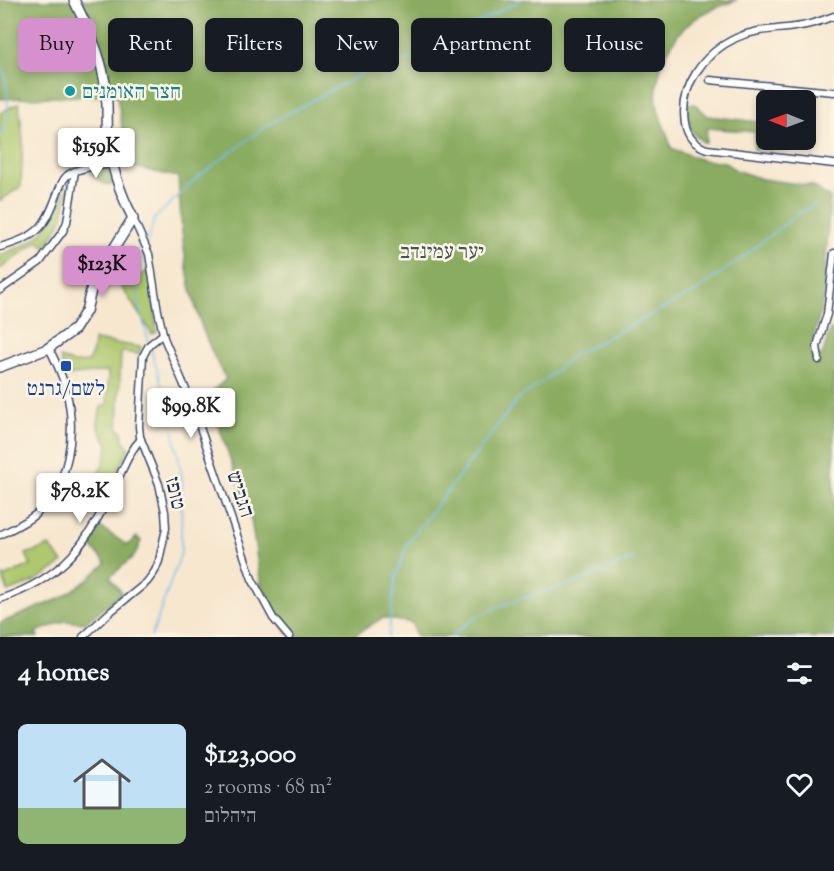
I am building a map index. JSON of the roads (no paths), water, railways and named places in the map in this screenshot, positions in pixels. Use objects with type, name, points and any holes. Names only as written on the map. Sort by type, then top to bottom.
[{"type":"street","points":[[0,367],[49,348],[70,334],[83,320],[93,282],[133,218],[112,164],[105,79],[95,46],[74,0]]},
{"type":"street","points":[[834,16],[795,27],[748,33],[728,42],[711,55],[690,82],[685,95],[684,111],[686,126],[691,138],[698,145],[707,149],[772,155],[834,165]]},
{"type":"street","points":[[710,80],[834,93]]},
{"type":"street","points":[[0,247],[23,240],[42,227],[48,218],[63,180],[75,171],[112,164]]},
{"type":"street","points":[[0,290],[41,261],[63,231],[67,222],[75,171]]},
{"type":"street","name":"הגביש","points":[[133,218],[149,254],[163,334],[188,392],[211,455],[252,579],[273,618],[289,637]]},
{"type":"street","points":[[819,360],[817,346],[827,314],[834,253]]},
{"type":"street","name":"טופז","points":[[83,637],[147,582],[158,564],[165,534],[165,512],[159,484],[141,439],[139,426],[143,356],[151,342],[163,334]]},
{"type":"street","points":[[0,535],[26,521],[42,508],[55,491],[67,461],[71,432],[69,401],[64,381],[49,348]]},
{"type":"street","points":[[0,599],[43,581],[75,553],[93,527],[131,453],[141,439]]},
{"type":"waterway","points":[[147,243],[155,218],[199,176],[269,124],[376,66],[408,60],[520,0]]},
{"type":"waterway","points":[[0,59],[6,80],[9,117],[0,137]]},
{"type":"waterway","points":[[388,637],[395,581],[407,544],[518,399],[545,380],[572,356],[695,292],[796,215],[815,205]]},
{"type":"waterway","points":[[145,250],[137,278],[139,307],[149,342]]},
{"type":"waterway","points":[[150,346],[170,413],[182,477],[181,553],[151,637]]},
{"type":"waterway","points":[[451,637],[475,618],[489,611],[581,580],[633,559]]},
{"type":"place","name":"חצר האומנים","points":[[70,91]]},
{"type":"place","name":"לשם/גרנט","points":[[66,366]]},
{"type":"park label","name":"יער עמינדב","points":[[442,251]]}]
